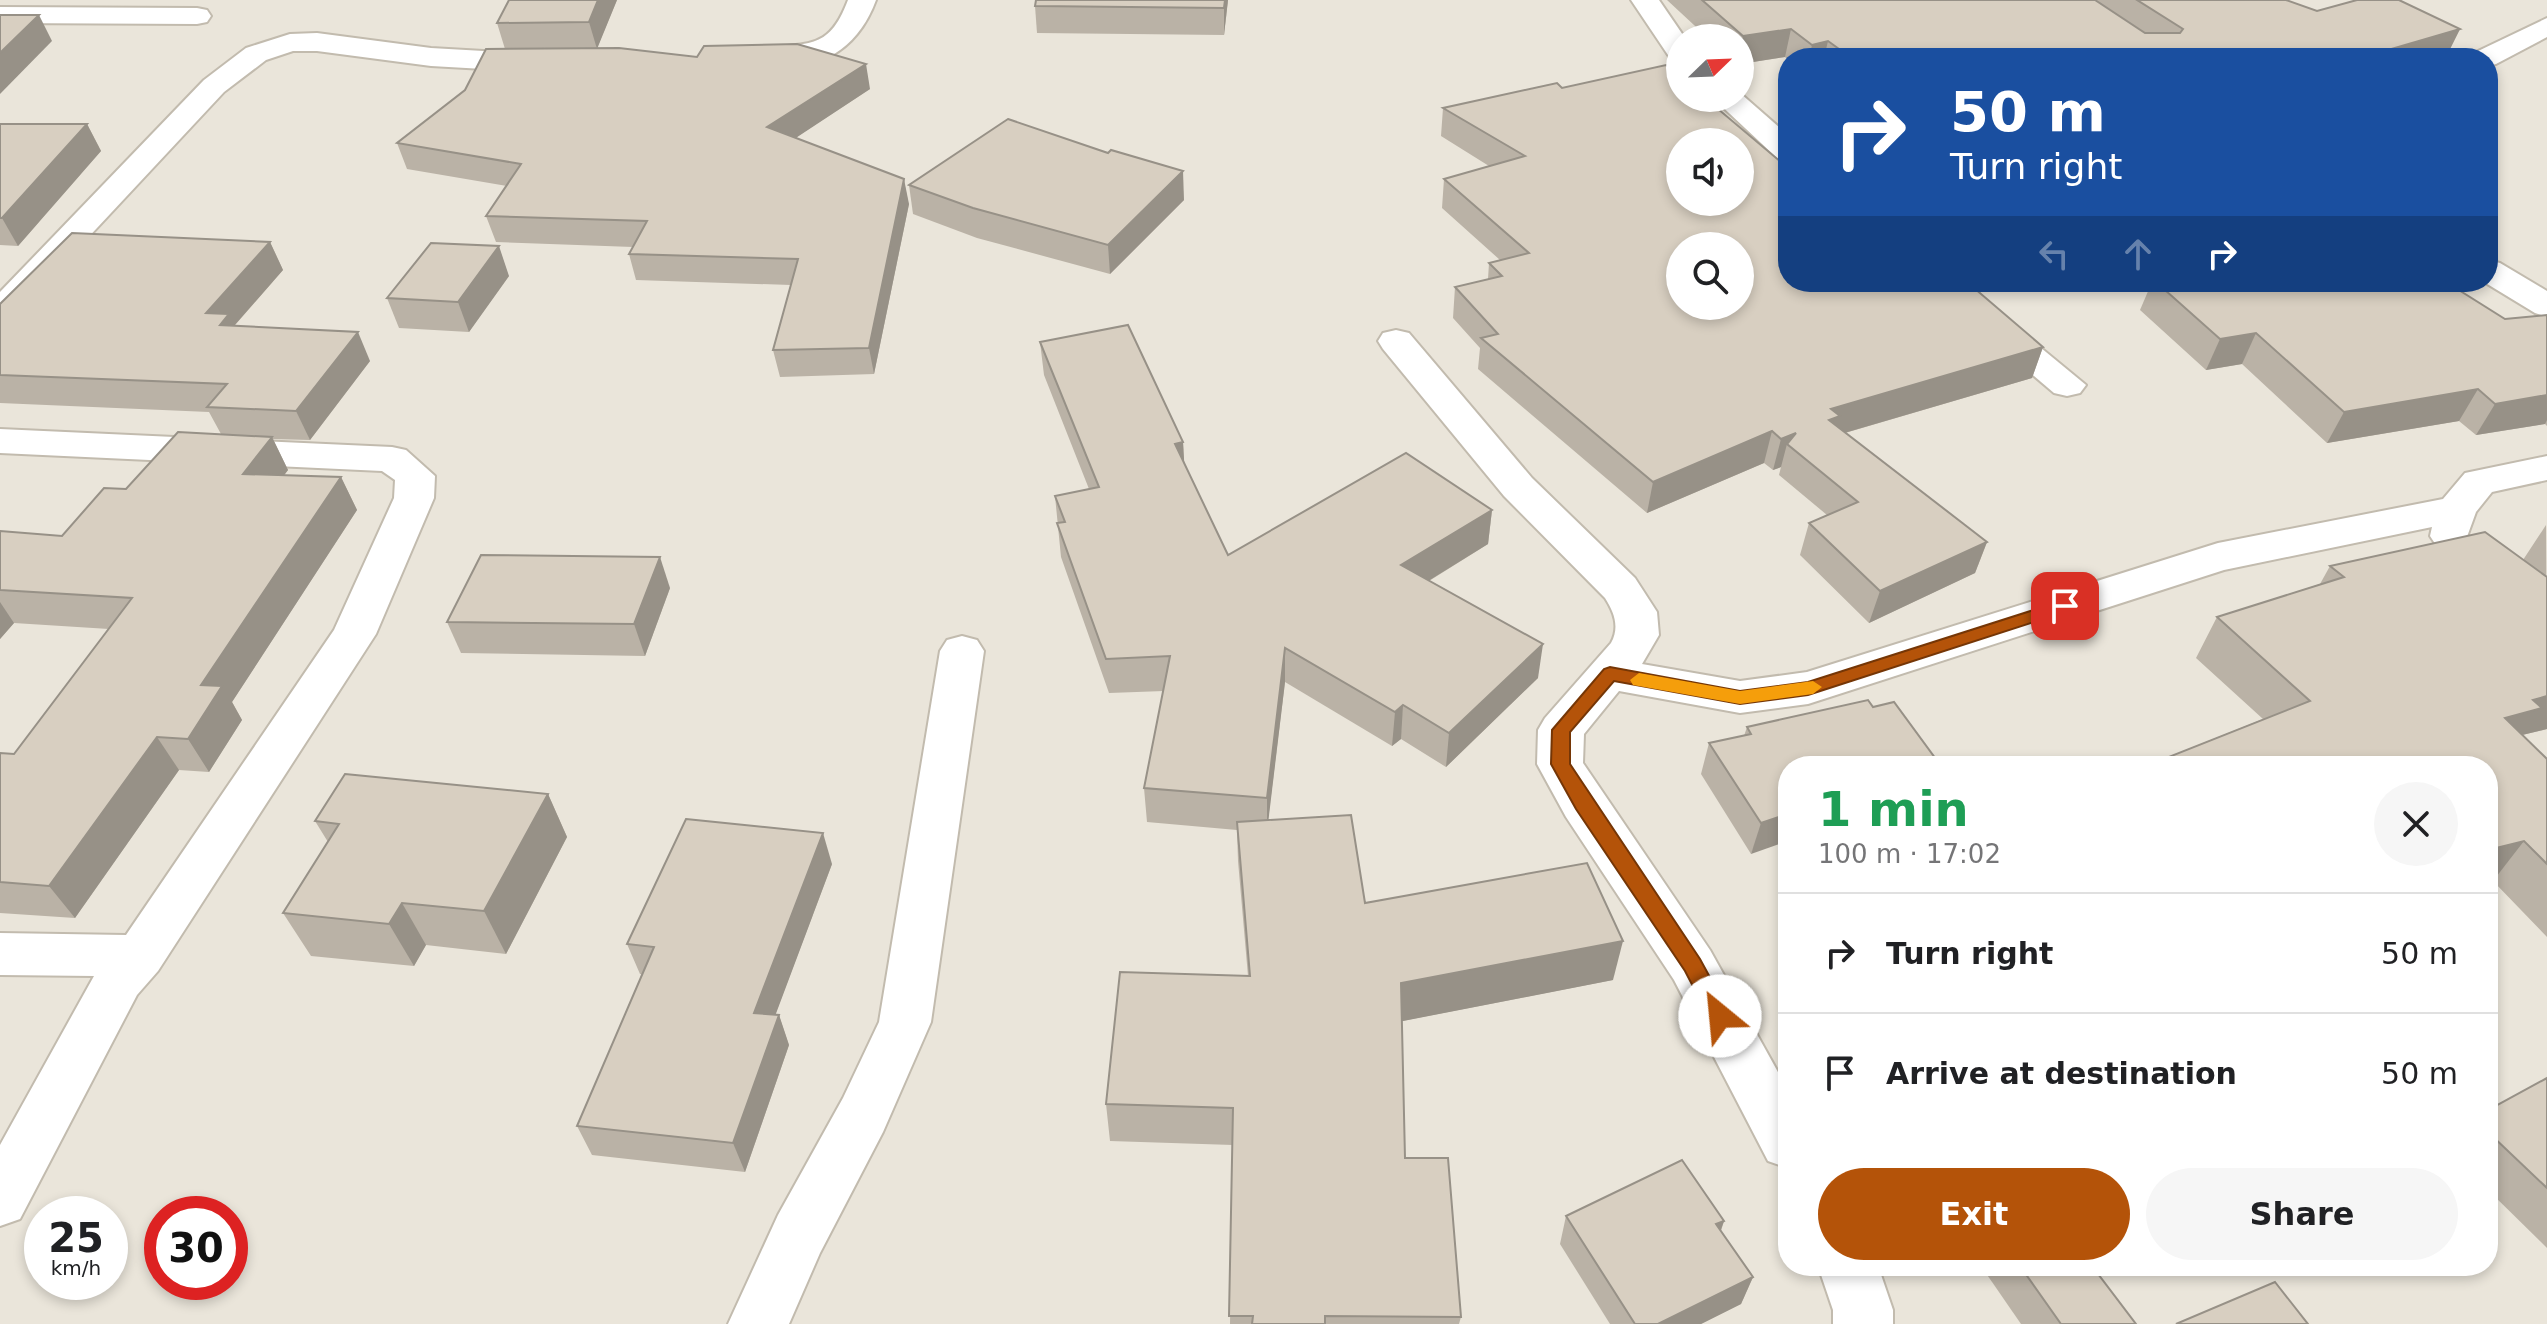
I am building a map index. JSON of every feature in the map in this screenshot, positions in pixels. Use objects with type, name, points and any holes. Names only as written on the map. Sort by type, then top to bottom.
[{"type":"street","points":[[1645,0],[1666,31]]},
{"type":"street","points":[[732,59],[819,54],[841,39],[860,7]]},
{"type":"street","points":[[0,15],[197,16]]},
{"type":"street","points":[[2498,52],[2547,26]]},
{"type":"street","points":[[0,312],[214,86],[256,54],[290,43],[317,42],[431,57],[570,63]]},
{"type":"street","points":[[1747,112],[1778,135]]},
{"type":"street","points":[[2498,276],[2547,306]]},
{"type":"street","points":[[1952,292],[2067,385]]},
{"type":"street","points":[[1396,341],[1518,487],[1620,588],[1636,612],[1637,635],[1627,653],[1561,730],[1560,764],[1583,804],[1692,965],[1778,1124]]},
{"type":"street","points":[[0,441],[392,459],[415,476],[414,498],[354,634],[140,956],[119,980],[0,1200]]},
{"type":"street","points":[[2476,560],[2448,534],[2456,509],[2479,482],[2547,468]]},
{"type":"street","points":[[1610,674],[1740,697],[1808,688],[2218,557],[2456,509]]},
{"type":"street","points":[[758,1324],[799,1234],[863,1115],[905,1022],[962,651]]},
{"type":"street","points":[[0,954],[140,956]]},
{"type":"street","points":[[1851,1276],[1863,1310],[1863,1324]]},
{"type":"shaded area","points":[[0,0],[2547,0],[2547,1324],[0,1324]]},
{"type":"building","points":[[509,0],[598,0],[589,22],[497,23]]},
{"type":"building","points":[[1036,0],[1225,0],[1224,8],[1035,6]]},
{"type":"building","points":[[1702,0],[2095,0],[2145,33],[2180,33],[2183,29],[2137,0],[2286,0],[2317,11],[2357,0],[2399,0],[2460,29],[2395,48],[1838,48],[1828,41],[1812,45],[1791,29],[1754,34],[1754,24],[1729,24]]},
{"type":"building","points":[[0,15],[39,15],[0,53]]},
{"type":"building","points":[[797,44],[866,64],[767,127],[904,179],[869,348],[773,350],[798,259],[629,254],[647,221],[486,216],[521,164],[397,143],[465,90],[486,49],[619,48],[697,57],[704,46]]},
{"type":"building","points":[[1666,65],[1666,112],[1722,112],[1741,128],[1666,128],[1666,216],[1754,216],[1754,139],[1778,160],[1778,292],[1979,292],[2043,347],[1831,409],[1840,416],[1829,420],[1987,542],[1880,591],[1809,523],[1858,502],[1787,444],[1796,433],[1781,439],[1772,431],[1653,482],[1481,338],[1498,334],[1455,287],[1502,276],[1489,263],[1529,253],[1444,179],[1525,156],[1443,108],[1557,83],[1562,88]]},
{"type":"building","points":[[1008,119],[1108,153],[1111,150],[1183,171],[1108,245],[973,208],[909,185]]},
{"type":"building","points":[[0,124],[87,124],[2,218],[0,218]]},
{"type":"building","points":[[72,233],[270,242],[206,313],[229,314],[220,325],[358,332],[296,411],[207,407],[227,384],[0,375],[0,304]]},
{"type":"building","points":[[431,243],[499,246],[458,302],[387,298]]},
{"type":"building","points":[[2167,292],[2462,292],[2505,319],[2547,315],[2547,395],[2495,404],[2478,389],[2344,412],[2256,333],[2220,339]]},
{"type":"building","points":[[1128,325],[1183,442],[1175,444],[1228,555],[1406,453],[1492,510],[1401,565],[1543,644],[1449,733],[1403,705],[1395,712],[1285,648],[1267,798],[1144,788],[1170,656],[1106,659],[1057,523],[1065,522],[1055,496],[1099,487],[1040,342]]},
{"type":"building","points":[[178,432],[272,437],[243,474],[341,477],[201,685],[222,686],[188,739],[157,737],[49,886],[0,882],[0,753],[14,754],[132,598],[0,590],[0,531],[62,536],[104,488],[126,489]]},
{"type":"building","points":[[2485,532],[2547,577],[2547,696],[2533,700],[2542,708],[2505,718],[2547,759],[2547,864],[2524,841],[2498,848],[2498,756],[2171,756],[2310,701],[2217,617],[2344,577],[2330,566]]},
{"type":"building","points":[[481,555],[660,557],[634,624],[447,622]]},
{"type":"building","points":[[1868,700],[1873,707],[1894,702],[1934,756],[1778,756],[1778,817],[1761,823],[1709,743],[1751,734],[1747,727]]},
{"type":"building","points":[[345,774],[548,794],[484,911],[402,903],[389,924],[283,913],[339,824],[315,821]]},
{"type":"building","points":[[1351,815],[1365,903],[1587,863],[1623,941],[1401,983],[1405,1158],[1448,1158],[1461,1317],[1325,1316],[1325,1324],[1252,1324],[1253,1316],[1229,1316],[1233,1108],[1106,1104],[1120,972],[1250,976],[1237,822]]},
{"type":"building","points":[[686,819],[823,833],[754,1013],[779,1015],[733,1143],[577,1126],[654,947],[627,944]]},
{"type":"building","points":[[2547,1078],[2547,1188],[2498,1141],[2498,1105]]},
{"type":"building","points":[[1682,1160],[1724,1221],[1716,1224],[1753,1277],[1658,1324],[1635,1324],[1566,1216]]},
{"type":"building","points":[[2027,1276],[2100,1276],[2136,1324],[2061,1324]]},
{"type":"building","points":[[2275,1282],[2308,1324],[2176,1324]]},
{"type":"slow traffic","points":[[1639,680],[1740,697],[1813,687]]},
{"type":"route","points":[[1720,1016],[1692,965],[1583,804],[1560,764],[1561,730],[1610,674],[1740,697],[1808,688],[1872,671],[2065,606]]}]
